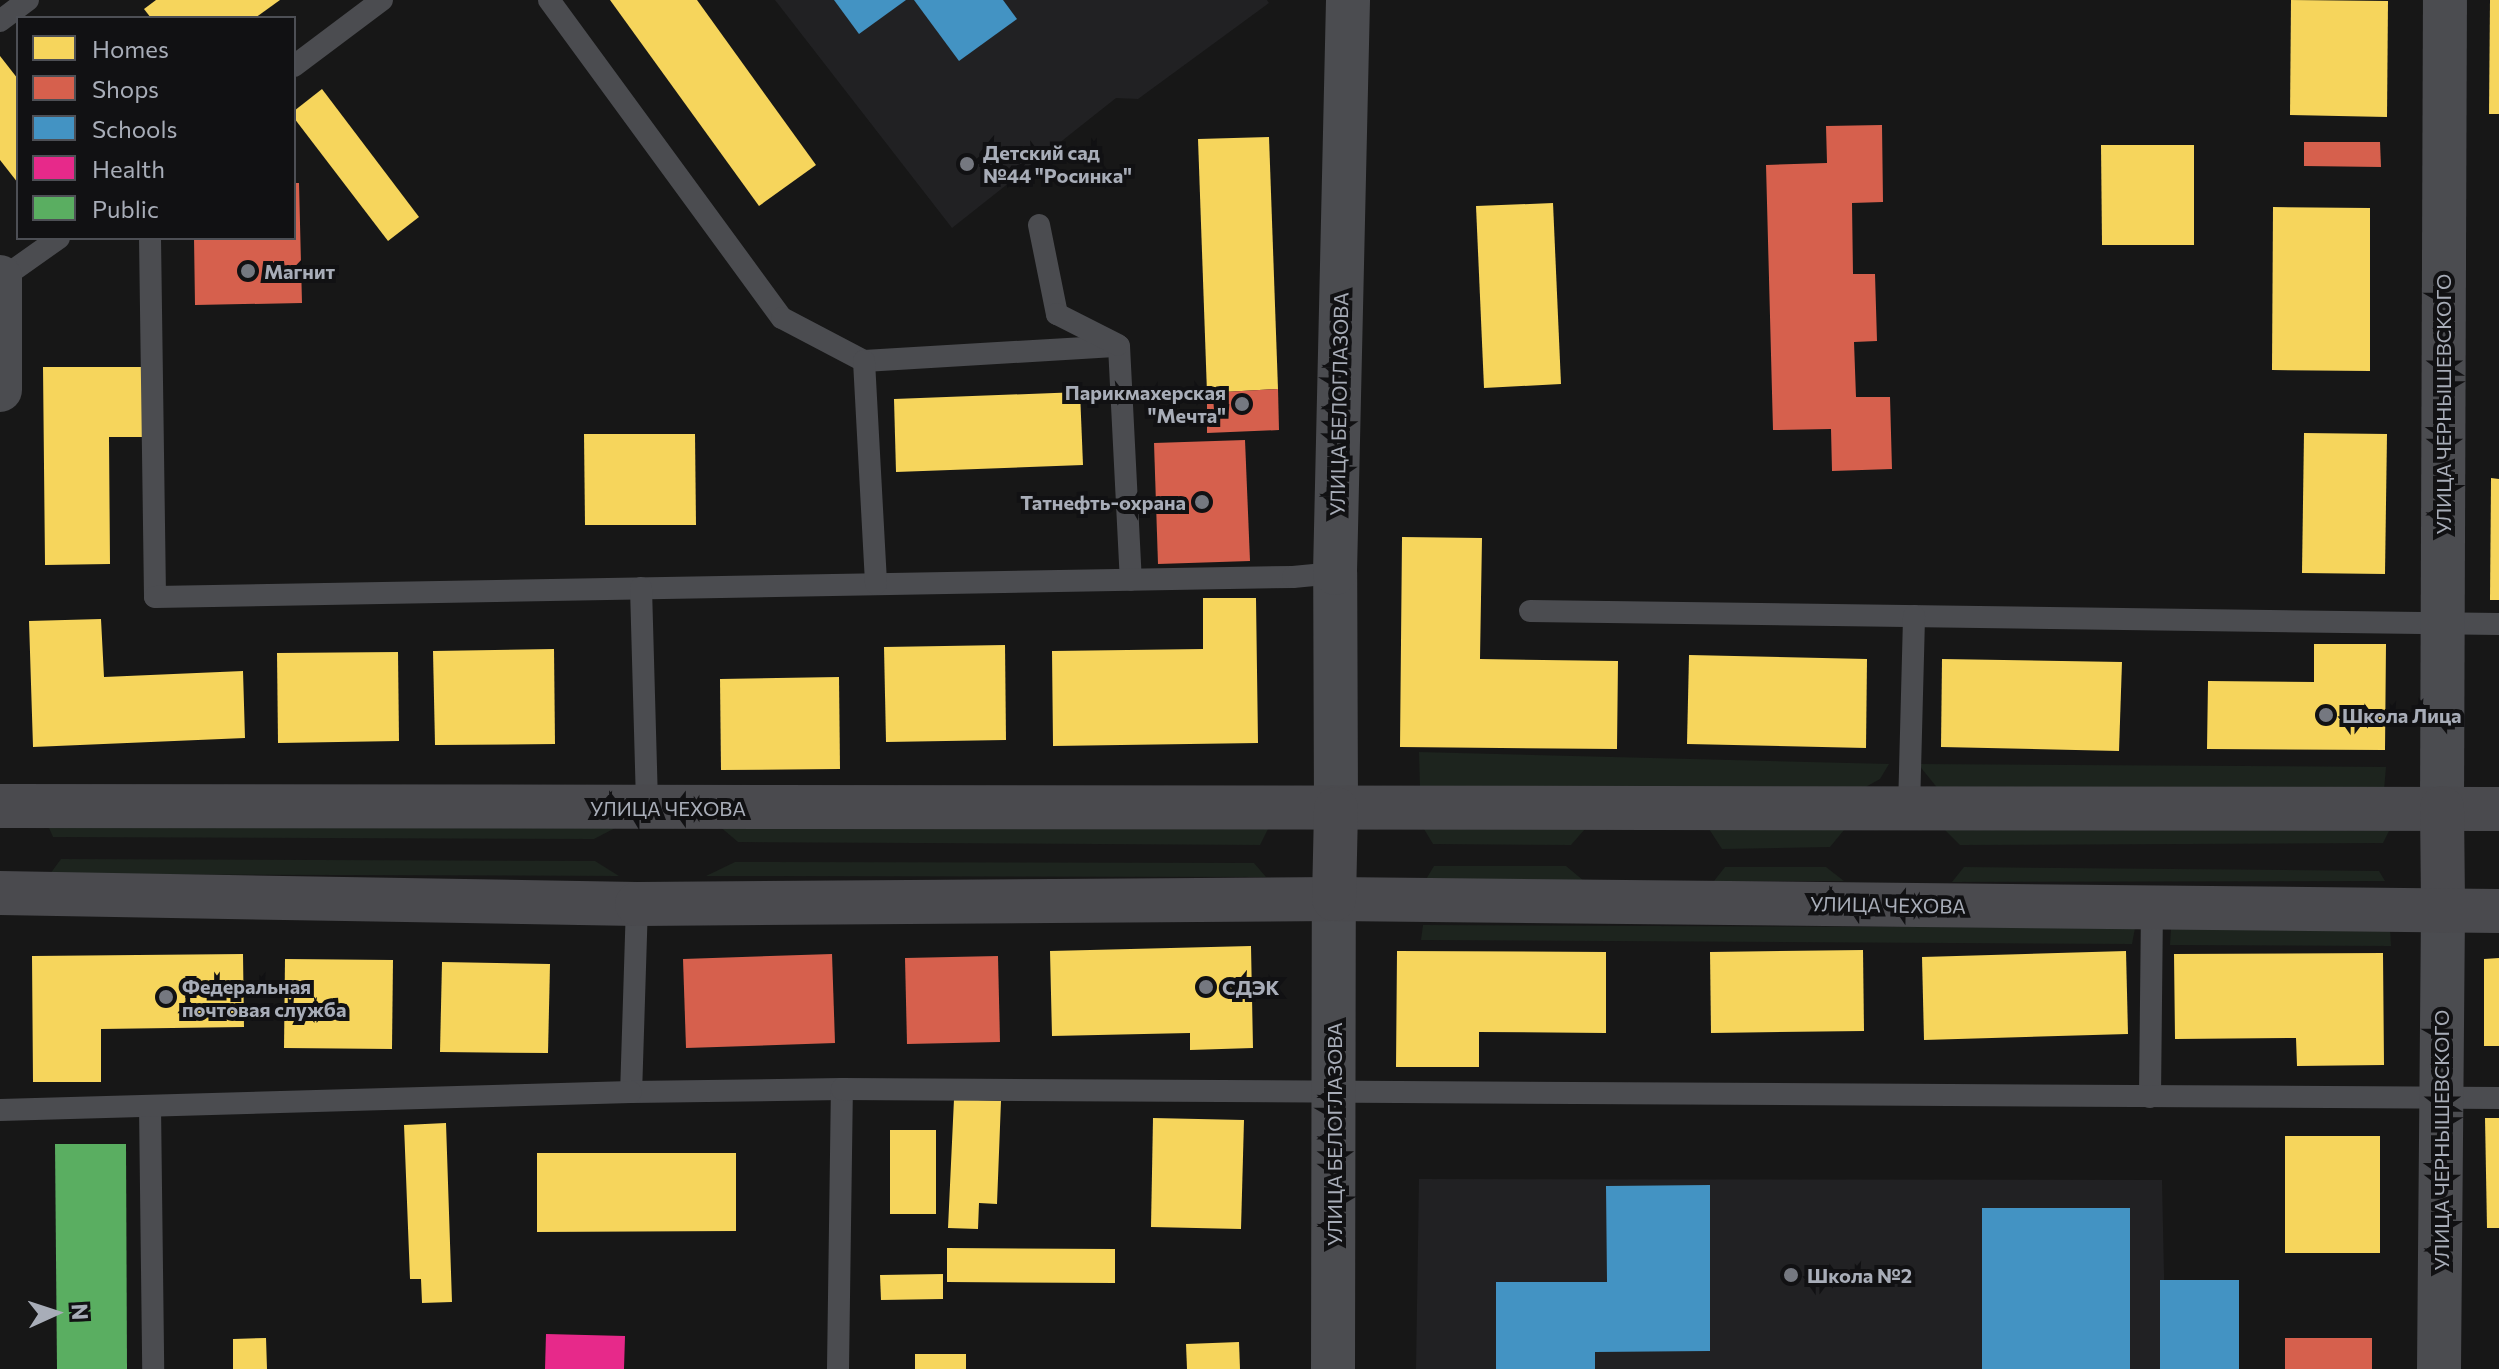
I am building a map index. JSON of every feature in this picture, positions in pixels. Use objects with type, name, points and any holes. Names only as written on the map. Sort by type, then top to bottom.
[{"type":"main road","name":"УЛИЦА ЧЕХОВА","points":[[0,806],[2499,809]]},
{"type":"main road","points":[[2442,808],[2443,911]]},
{"type":"main road","points":[[1334,899],[1336,809]]},
{"type":"main road","name":"УЛИЦА ЧЕХОВА","points":[[0,893],[637,904],[1334,899],[2499,911]]},
{"type":"street","name":"УЛИЦА БЕЛОГЛАЗОВА","points":[[1336,809],[1335,573],[1348,0]]},
{"type":"street","name":"УЛИЦА ЧЕРНЫШЕВСКОГО","points":[[2442,808],[2445,0]]},
{"type":"street","points":[[0,390],[1,278]]},
{"type":"street","name":"УЛИЦА БЕЛОГЛАЗОВА","points":[[1333,1369],[1334,899]]},
{"type":"street","name":"УЛИЦА ЧЕРНЫШЕВСКОГО","points":[[2439,1369],[2443,911]]},
{"type":"lane","points":[[0,21],[28,0]]},
{"type":"lane","points":[[296,64],[382,0]]},
{"type":"lane","points":[[549,0],[782,318],[864,361],[1119,346]]},
{"type":"lane","points":[[1039,225],[1057,314],[1119,346]]},
{"type":"lane","points":[[1,278],[56,240]]},
{"type":"lane","points":[[150,240],[155,597],[1131,580],[1335,573]]},
{"type":"lane","points":[[1119,346],[1131,580]]},
{"type":"lane","points":[[864,361],[876,584]]},
{"type":"lane","points":[[641,588],[647,808]]},
{"type":"lane","points":[[1530,611],[2499,624]]},
{"type":"lane","points":[[1909,809],[1914,616]]},
{"type":"lane","points":[[631,1092],[637,904]]},
{"type":"lane","points":[[2150,1097],[2152,908]]},
{"type":"lane","points":[[838,1369],[842,1089]]},
{"type":"lane","points":[[0,1110],[842,1089],[2499,1098]]},
{"type":"lane","points":[[150,1106],[153,1369]]},
{"type":"shaded area","name":"Детский сад №44 \"Росинка\"","points":[[775,0],[1267,0],[1269,3],[1138,99],[1116,98],[952,228]]},
{"type":"shaded area","points":[[1419,752],[1889,764],[1880,779],[1862,789],[1420,788]]},
{"type":"shaded area","points":[[1918,764],[2386,767],[2384,790],[1939,790]]},
{"type":"shaded area","points":[[46,821],[621,825],[594,839],[53,837]]},
{"type":"shaded area","points":[[718,825],[1268,829],[1260,845],[738,842]]},
{"type":"shaded area","points":[[1424,829],[1585,829],[1571,845],[1433,844]]},
{"type":"shaded area","points":[[1709,829],[1844,830],[1830,847],[1722,849]]},
{"type":"shaded area","points":[[1945,830],[2389,831],[2383,843],[1960,845]]},
{"type":"shaded area","points":[[61,859],[595,861],[619,876],[50,874]]},
{"type":"shaded area","points":[[735,862],[1254,863],[1266,877],[706,876]]},
{"type":"shaded area","points":[[1434,866],[1566,866],[1584,881],[1425,881]]},
{"type":"shaded area","points":[[1725,867],[1826,867],[1844,881],[1714,881]]},
{"type":"shaded area","points":[[1964,867],[2379,871],[2385,881],[1952,882]]},
{"type":"shaded area","points":[[1423,925],[2135,928],[2132,944],[1421,940]]},
{"type":"shaded area","points":[[2171,929],[2390,929],[2391,946],[2170,945]]},
{"type":"shaded area","name":"Школа №2","points":[[1419,1179],[2162,1180],[2166,1369],[1416,1369]]},
{"type":"building: Homes","points":[[156,0],[280,0],[258,16],[149,16],[144,9]]},
{"type":"building: Homes","points":[[610,0],[697,0],[816,165],[759,206]]},
{"type":"building: Homes","points":[[2291,0],[2388,1],[2387,117],[2290,115]]},
{"type":"building: Homes","points":[[2490,0],[2499,0],[2499,114],[2489,114]]},
{"type":"building: Homes","points":[[0,56],[16,76],[16,180],[0,160]]},
{"type":"building: Homes","points":[[322,89],[419,217],[388,241],[296,121],[296,109]]},
{"type":"building: Homes","points":[[1269,137],[1278,389],[1207,393],[1198,139]]},
{"type":"building: Homes","points":[[2101,145],[2194,145],[2194,245],[2102,245]]},
{"type":"building: Homes","points":[[1553,203],[1561,384],[1484,388],[1476,206]]},
{"type":"building: Homes","points":[[2273,207],[2370,208],[2370,371],[2272,370]]},
{"type":"building: Homes","points":[[43,367],[147,367],[147,437],[109,437],[110,564],[45,565]]},
{"type":"building: Homes","points":[[1080,392],[1083,465],[896,472],[894,399]]},
{"type":"building: Homes","points":[[2304,433],[2387,434],[2385,574],[2302,573]]},
{"type":"building: Homes","points":[[584,434],[695,434],[696,525],[585,525]]},
{"type":"building: Homes","points":[[2491,478],[2499,479],[2499,600],[2490,600]]},
{"type":"building: Homes","points":[[1402,537],[1482,538],[1480,659],[1618,661],[1617,749],[1400,747]]},
{"type":"building: Homes","points":[[1203,598],[1256,598],[1258,743],[1053,746],[1052,651],[1203,649]]},
{"type":"building: Homes","points":[[101,619],[104,677],[243,671],[245,738],[33,747],[29,621]]},
{"type":"building: Homes","points":[[2314,644],[2386,644],[2385,750],[2207,749],[2208,681],[2314,682]]},
{"type":"building: Homes","points":[[1005,645],[1006,740],[886,742],[884,647]]},
{"type":"building: Homes","points":[[554,649],[555,744],[435,745],[433,651]]},
{"type":"building: Homes","points":[[398,652],[399,741],[278,743],[277,653]]},
{"type":"building: Homes","points":[[1689,655],[1867,659],[1866,748],[1687,744]]},
{"type":"building: Homes","points":[[1942,659],[2122,662],[2119,751],[1941,747]]},
{"type":"building: Homes","points":[[839,677],[840,769],[721,770],[720,679]]},
{"type":"building: Homes","points":[[1251,946],[1253,1048],[1190,1050],[1190,1033],[1052,1036],[1050,951]]},
{"type":"building: Homes","points":[[1863,950],[1864,1031],[1711,1033],[1710,952]]},
{"type":"building: Homes","points":[[1397,951],[1606,952],[1606,1033],[1479,1032],[1479,1067],[1396,1067]]},
{"type":"building: Homes","points":[[2126,951],[2128,1034],[1924,1040],[1922,957]]},
{"type":"building: Homes","points":[[2383,953],[2384,1065],[2297,1066],[2296,1038],[2175,1039],[2174,954]]},
{"type":"building: Homes","points":[[243,954],[244,1027],[101,1029],[101,1082],[33,1082],[32,956]]},
{"type":"building: Homes","points":[[2499,958],[2499,1046],[2484,1046],[2484,959]]},
{"type":"building: Homes","points":[[285,959],[393,960],[392,1049],[284,1048]]},
{"type":"building: Homes","points":[[442,962],[550,964],[548,1053],[440,1052]]},
{"type":"building: Homes","points":[[954,1099],[1001,1101],[997,1204],[979,1203],[978,1229],[948,1228]]},
{"type":"building: Homes","points":[[1153,1118],[1244,1120],[1241,1229],[1151,1227]]},
{"type":"building: Homes","points":[[2485,1118],[2499,1118],[2499,1228],[2487,1228]]},
{"type":"building: Homes","points":[[446,1123],[452,1302],[422,1303],[421,1279],[410,1279],[404,1125]]},
{"type":"building: Homes","points":[[890,1130],[936,1130],[936,1214],[890,1214]]},
{"type":"building: Homes","points":[[2285,1136],[2380,1136],[2380,1253],[2285,1253]]},
{"type":"building: Homes","points":[[537,1153],[736,1153],[736,1231],[537,1232]]},
{"type":"building: Homes","points":[[947,1248],[1115,1249],[1115,1283],[947,1282]]},
{"type":"building: Homes","points":[[943,1274],[943,1299],[881,1300],[880,1275]]},
{"type":"building: Homes","points":[[266,1338],[267,1369],[233,1369],[233,1339]]},
{"type":"building: Homes","points":[[1239,1342],[1240,1369],[1187,1369],[1186,1344]]},
{"type":"building: Homes","points":[[915,1354],[966,1354],[966,1369],[915,1369]]},
{"type":"building: Shops","points":[[1882,125],[1883,202],[1852,203],[1853,274],[1875,274],[1877,341],[1854,342],[1856,397],[1890,397],[1892,469],[1832,471],[1831,429],[1773,430],[1766,165],[1827,163],[1826,126]]},
{"type":"building: Shops","points":[[2304,142],[2380,142],[2381,167],[2304,166]]},
{"type":"building: Shops","name":"Магнит","points":[[296,183],[299,183],[302,303],[195,305],[194,240],[296,240]]},
{"type":"building: Shops","name":"Парикмахерская \"Мечта\"","points":[[1278,389],[1279,430],[1207,433],[1207,393]]},
{"type":"building: Shops","name":"Татнефть-охрана","points":[[1245,440],[1250,561],[1158,564],[1154,443]]},
{"type":"building: Shops","points":[[832,954],[835,1043],[686,1048],[683,959]]},
{"type":"building: Shops","points":[[998,956],[1000,1042],[907,1044],[905,958]]},
{"type":"building: Shops","points":[[2285,1338],[2372,1338],[2372,1369],[2285,1369]]},
{"type":"building: Schools","points":[[834,0],[906,0],[859,34]]},
{"type":"building: Schools","points":[[914,0],[1003,0],[1017,19],[959,61]]},
{"type":"building: Schools","points":[[1710,1185],[1710,1351],[1595,1352],[1595,1369],[1496,1369],[1496,1282],[1607,1282],[1606,1186]]},
{"type":"building: Schools","points":[[1982,1208],[2130,1208],[2130,1369],[1982,1369]]},
{"type":"building: Schools","points":[[2160,1280],[2239,1280],[2239,1369],[2160,1369]]},
{"type":"building: Health","points":[[546,1334],[625,1336],[624,1369],[545,1369]]},
{"type":"building: Public","points":[[55,1144],[126,1144],[127,1369],[57,1369]]},
{"type":"place","name":"Детский сад №44 \"Росинка\"","points":[[967,164]]},
{"type":"place","name":"Магнит","points":[[248,271]]},
{"type":"place","name":"Парикмахерская \"Мечта\"","points":[[1242,404]]},
{"type":"place","name":"Татнефть-охрана","points":[[1202,502]]},
{"type":"place","name":"Школа Лица","points":[[2326,715]]},
{"type":"place","name":"СДЭК","points":[[1206,987]]},
{"type":"place","name":"Федеральная почтовая служба","points":[[166,997]]},
{"type":"place","name":"Школа №2","points":[[1791,1275]]}]
